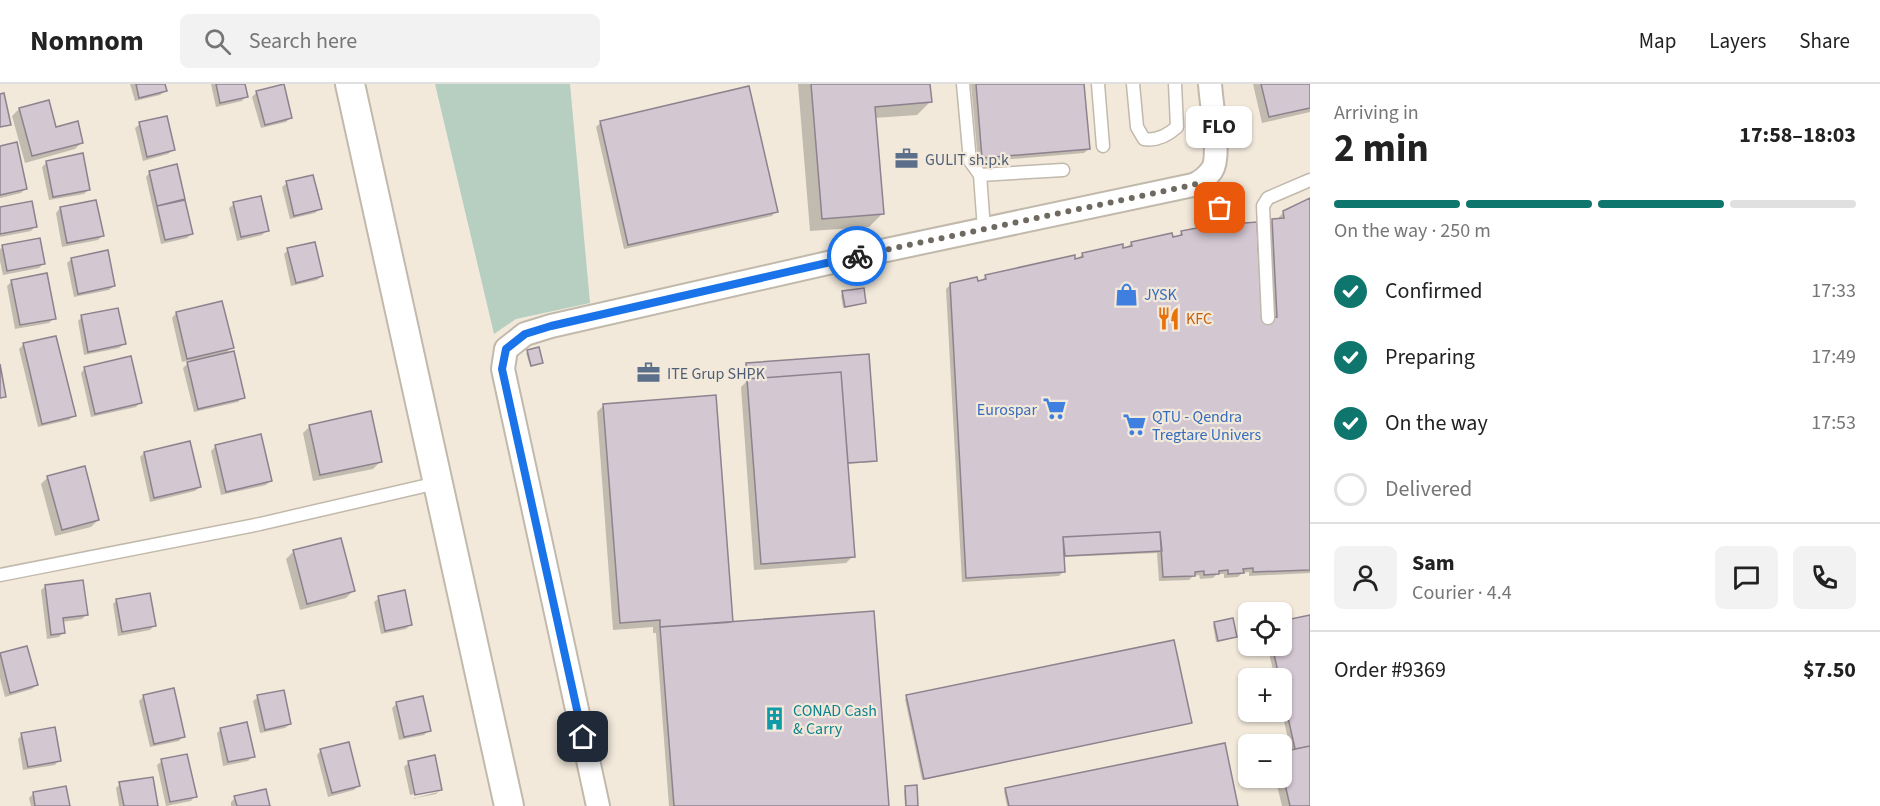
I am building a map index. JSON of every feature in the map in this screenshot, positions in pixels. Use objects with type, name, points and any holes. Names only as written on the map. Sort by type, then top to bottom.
[{"type":"street","points":[[350,84],[509,806]]},
{"type":"street","points":[[598,806],[502,369],[506,349],[525,334],[551,326],[1201,182],[1213,169],[1216,157],[1210,84]]},
{"type":"lane","points":[[963,84],[970,161],[980,175],[984,230]]},
{"type":"lane","points":[[1098,84],[1103,146]]},
{"type":"lane","points":[[1133,84],[1137,127],[1144,139],[1153,140],[1170,134],[1177,127],[1175,84]]},
{"type":"lane","points":[[980,175],[1062,170]]},
{"type":"lane","points":[[1268,318],[1263,206],[1269,198],[1310,180]]},
{"type":"lane","points":[[1201,182],[1220,208]]},
{"type":"lane","points":[[0,575],[260,524],[437,483]]},
{"type":"green space","points":[[435,84],[570,84],[590,303],[516,319],[494,334]]},
{"type":"building","points":[[136,84],[165,84],[167,91],[139,98]]},
{"type":"building","points":[[216,84],[245,84],[248,97],[220,103]]},
{"type":"building","points":[[284,84],[292,118],[265,125],[256,91]]},
{"type":"building","points":[[811,84],[930,84],[932,102],[875,107],[884,214],[822,219]]},
{"type":"building","points":[[976,84],[1084,84],[1090,149],[982,158]]},
{"type":"building","points":[[1261,84],[1310,84],[1310,108],[1269,117]]},
{"type":"building","points":[[749,86],[778,212],[628,245],[600,121]]},
{"type":"building","points":[[4,93],[11,125],[0,127],[0,94]]},
{"type":"building","points":[[49,100],[56,127],[78,121],[83,143],[32,156],[19,108]]},
{"type":"building","points":[[167,116],[175,150],[147,157],[139,122]]},
{"type":"building","points":[[17,142],[27,189],[0,195],[0,146]]},
{"type":"building","points":[[83,153],[90,190],[53,197],[46,161]]},
{"type":"building","points":[[177,164],[185,199],[157,206],[149,171]]},
{"type":"building","points":[[313,175],[322,209],[294,216],[286,181]]},
{"type":"building","points":[[261,196],[269,231],[241,237],[233,202]]},
{"type":"building","name":"QTU - Qendra Tregtare Univers","points":[[1310,198],[1310,570],[1253,572],[1253,568],[1243,569],[1244,573],[1228,574],[1228,570],[1219,571],[1219,574],[1204,575],[1204,571],[1195,572],[1195,576],[1163,577],[1160,532],[1063,537],[1065,572],[966,578],[950,283],[977,277],[978,281],[986,279],[985,275],[1075,255],[1075,259],[1083,257],[1082,253],[1123,244],[1123,248],[1132,246],[1131,242],[1172,233],[1173,237],[1182,235],[1181,231],[1207,226],[1257,222],[1262,318],[1277,317],[1272,219],[1284,218],[1283,211]]},
{"type":"building","points":[[96,200],[104,236],[67,243],[60,207]]},
{"type":"building","points":[[185,200],[193,234],[165,240],[157,206]]},
{"type":"building","points":[[32,201],[37,227],[0,234],[0,207]]},
{"type":"building","points":[[40,238],[45,264],[7,271],[2,245]]},
{"type":"building","points":[[315,242],[323,276],[296,283],[287,248]]},
{"type":"building","points":[[108,250],[115,286],[78,294],[71,258]]},
{"type":"building","points":[[47,273],[56,319],[20,325],[11,280]]},
{"type":"building","points":[[864,288],[866,303],[845,307],[842,291]]},
{"type":"building","points":[[222,301],[234,348],[187,359],[176,312]]},
{"type":"building","points":[[118,308],[126,344],[88,352],[81,315]]},
{"type":"building","points":[[56,336],[76,416],[42,424],[23,343]]},
{"type":"building","points":[[539,347],[543,363],[531,366],[527,350]]},
{"type":"building","points":[[234,351],[245,398],[198,409],[187,362]]},
{"type":"building","points":[[869,354],[877,461],[848,463],[841,372],[747,379],[746,363]]},
{"type":"building","points":[[131,356],[142,403],[95,414],[84,367]]},
{"type":"building","points":[[0,364],[6,397],[0,398]]},
{"type":"building","points":[[841,372],[855,557],[761,564],[747,379]]},
{"type":"building","points":[[716,395],[733,622],[660,627],[660,620],[620,623],[603,404]]},
{"type":"building","points":[[371,411],[382,462],[320,475],[309,425]]},
{"type":"building","points":[[261,434],[272,481],[226,492],[215,445]]},
{"type":"building","points":[[190,441],[201,487],[154,498],[144,452]]},
{"type":"building","points":[[85,466],[99,520],[62,530],[47,476]]},
{"type":"building","points":[[1160,532],[1162,551],[1065,556],[1063,537]]},
{"type":"building","points":[[341,538],[355,591],[307,604],[293,550]]},
{"type":"building","points":[[83,580],[88,615],[63,618],[65,633],[51,635],[45,585]]},
{"type":"building","points":[[405,590],[412,625],[385,631],[378,596]]},
{"type":"building","points":[[150,593],[156,626],[122,632],[116,599]]},
{"type":"building","name":"CONAD Cash & Carry","points":[[874,611],[889,806],[674,806],[660,627]]},
{"type":"building","points":[[1310,615],[1310,746],[1295,749],[1289,722],[1292,722],[1292,668],[1277,668],[1274,656],[1292,656],[1292,619]]},
{"type":"building","points":[[1233,618],[1237,637],[1218,641],[1214,622]]},
{"type":"building","points":[[1174,640],[1192,723],[924,779],[906,695]]},
{"type":"building","points":[[27,646],[38,685],[10,693],[0,653]]},
{"type":"building","points":[[174,688],[185,737],[154,744],[143,695]]},
{"type":"building","points":[[284,690],[291,724],[265,730],[257,695]]},
{"type":"building","points":[[423,696],[431,731],[404,737],[396,702]]},
{"type":"building","points":[[247,722],[255,757],[228,762],[220,728]]},
{"type":"building","points":[[55,727],[61,761],[28,767],[21,733]]},
{"type":"building","points":[[349,742],[360,786],[332,793],[320,749]]},
{"type":"building","points":[[1225,743],[1238,806],[1009,806],[1005,788]]},
{"type":"building","points":[[1310,746],[1310,806],[1290,806],[1286,788],[1292,788],[1292,750]]},
{"type":"building","points":[[187,754],[197,797],[170,802],[161,759]]},
{"type":"building","points":[[435,755],[442,790],[415,795],[408,761]]},
{"type":"building","points":[[153,777],[158,806],[124,806],[119,782]]},
{"type":"building","points":[[917,785],[918,806],[906,806],[905,786]]},
{"type":"building","points":[[66,786],[70,806],[35,806],[33,792]]},
{"type":"building","points":[[266,789],[270,806],[237,806],[234,796]]},
{"type":"way so far","points":[[857,256],[1201,182],[1220,208]]},
{"type":"place","name":"GULIT sh.p.k","points":[[907,159]]},
{"type":"place","name":"FLO","points":[[1220,208]]},
{"type":"place","name":"JYSK","points":[[1126,294]]},
{"type":"place","name":"KFC","points":[[1168,318]]},
{"type":"place","name":"ITE Grup SHPK","points":[[649,373]]},
{"type":"place","name":"Eurospar","points":[[1055,409]]},
{"type":"place","name":"QTU - Qendra Tregtare Univers","points":[[1134,425]]},
{"type":"place","name":"CONAD Cash & Carry","points":[[775,719]]},
{"type":"route","points":[[583,737],[502,369],[506,349],[514,340],[525,334],[551,326],[857,256]]}]
